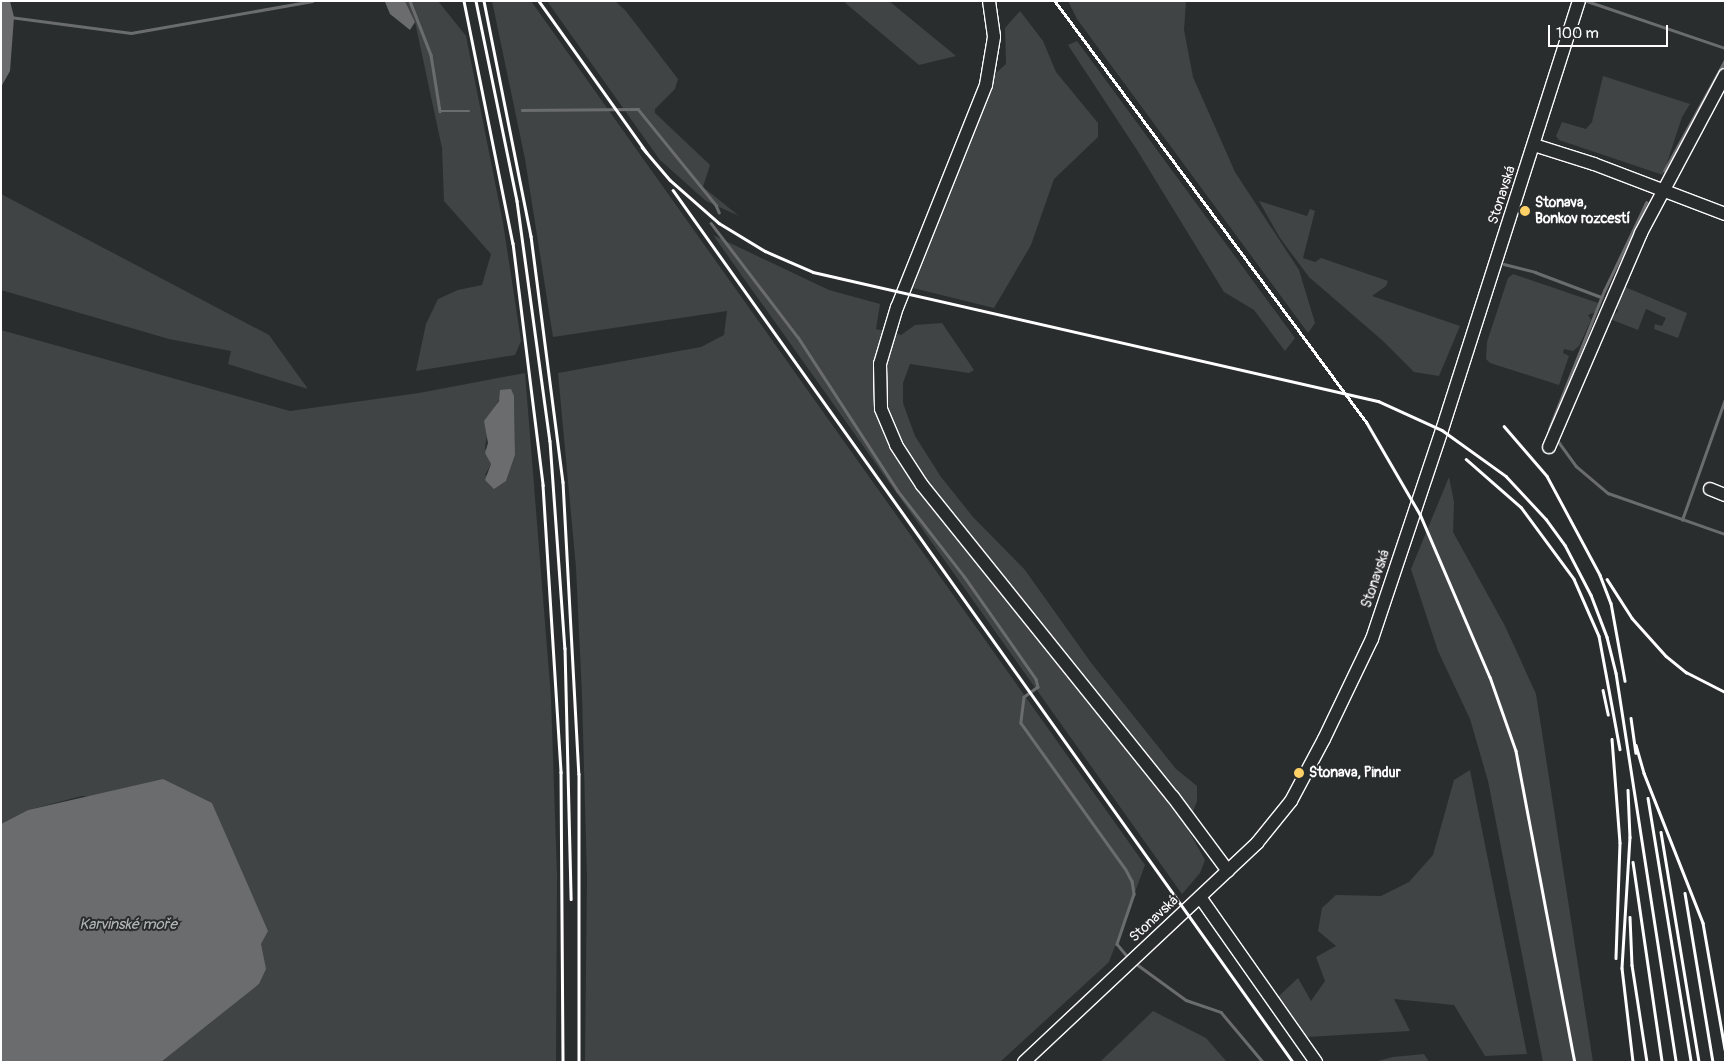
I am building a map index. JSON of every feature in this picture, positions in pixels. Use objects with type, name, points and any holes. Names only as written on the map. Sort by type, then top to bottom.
[{"type":"street","points":[[989,1],[994,37],[986,85],[897,307],[880,364],[881,409],[896,445],[922,485],[1173,797],[1228,870]]},
{"type":"street","name":"Stonavská","points":[[1024,1062],[1228,870],[1280,817],[1290,801],[1372,639],[1534,145],[1579,1]]},
{"type":"street","points":[[1549,447],[1641,233],[1666,190],[1725,75]]},
{"type":"street","points":[[1534,145],[1666,190],[1725,214]]},
{"type":"street","points":[[1710,489],[1725,495]]},
{"type":"street","points":[[1200,897],[1316,1062]]},
{"type":"shaded area","points":[[405,1],[438,1],[466,36],[503,223],[521,341],[515,355],[416,371],[426,324],[438,299],[458,290],[482,285],[491,254],[444,201],[442,148],[415,22]]},
{"type":"shaded area","points":[[492,1],[531,1],[1145,865],[1109,962],[1000,1062],[585,1062],[587,877],[582,695],[576,568],[558,373],[701,347],[724,335],[727,311],[553,337],[525,159]]},
{"type":"shaded area","points":[[547,1],[615,1],[625,10],[678,79],[675,89],[655,109],[655,113],[710,165],[703,187],[739,216],[706,201],[660,160]]},
{"type":"shaded area","points":[[843,1],[889,1],[956,56],[919,65]]},
{"type":"shaded area","points":[[1068,1],[1186,1],[1184,30],[1193,77],[1235,172],[1299,270],[1315,323],[1308,333],[1077,19]]},
{"type":"shaded area","points":[[1020,11],[1043,41],[1056,72],[1098,123],[1098,137],[1054,179],[1031,245],[994,308],[913,288],[996,73],[1006,64],[1005,28]]},
{"type":"shaded area","points":[[1077,41],[1295,338],[1285,351],[1254,310],[1224,292],[1137,150],[1068,45]]},
{"type":"shaded area","points":[[1603,76],[1690,104],[1682,117],[1663,175],[1559,140],[1556,136],[1562,122],[1586,129],[1592,122]]},
{"type":"shaded area","points":[[1,194],[269,335],[308,389],[228,364],[231,351],[169,339],[1,290]]},
{"type":"shaded area","points":[[1259,201],[1307,216],[1310,209],[1315,211],[1303,258],[1315,262],[1321,258],[1388,281],[1386,286],[1372,296],[1460,326],[1439,376],[1414,372],[1383,341],[1309,277],[1280,238]]},
{"type":"shaded area","points":[[713,235],[829,290],[880,304],[876,329],[901,335],[915,325],[942,323],[974,370],[969,373],[910,364],[903,383],[903,403],[915,436],[941,477],[973,517],[1025,570],[1092,664],[1176,769],[1197,786],[1197,801],[1187,828],[1205,860],[1200,873],[1182,894]]},
{"type":"shaded area","points":[[1513,274],[1598,303],[1595,312],[1588,315],[1591,320],[1579,346],[1573,351],[1564,349],[1563,353],[1569,356],[1559,385],[1490,363],[1486,359],[1487,342],[1508,278]]},
{"type":"shaded area","points":[[1625,287],[1687,313],[1678,338],[1654,329],[1655,324],[1662,326],[1666,318],[1646,309],[1638,330],[1610,319],[1618,311],[1617,306]]},
{"type":"shaded area","points":[[1,330],[290,411],[419,393],[525,373],[551,698],[557,875],[556,1062],[160,1062],[259,984],[261,944],[267,931],[212,803],[82,796],[28,810],[1,824]],"holes":[[[514,396],[515,455],[506,481],[485,475],[491,464],[485,448],[490,414],[499,400]]]},
{"type":"shaded area","points":[[1449,477],[1454,502],[1453,532],[1505,626],[1536,694],[1593,1062],[1543,1062],[1488,781],[1470,719],[1438,651],[1411,569]]},
{"type":"shaded area","points":[[1470,770],[1527,1054],[1485,1056],[1454,1005],[1394,999],[1410,1031],[1307,1037],[1278,997],[1298,978],[1311,1001],[1325,981],[1316,957],[1336,946],[1318,931],[1322,908],[1336,895],[1381,896],[1409,882],[1433,855],[1454,780]]},
{"type":"shaded area","points":[[1153,1011],[1206,1038],[1227,1062],[1100,1062]]},
{"type":"shaded area","points":[[1424,1054],[1429,1062],[1374,1062],[1393,1057]]},
{"type":"water","points":[[1,1],[10,1],[14,17],[10,71],[1,87]]},
{"type":"water","points":[[405,1],[415,22],[410,30],[390,14],[385,2]]},
{"type":"water","points":[[511,389],[514,396],[515,455],[506,481],[494,489],[485,480],[491,464],[485,453],[488,443],[484,421],[499,401],[500,390]]},
{"type":"water","name":"Karvinské moře","points":[[163,779],[212,803],[268,931],[261,944],[266,969],[259,984],[161,1062],[1,1062],[1,824],[28,810]]},
{"type":"waterway","points":[[10,17],[131,33],[312,1]]},
{"type":"waterway","points":[[410,1],[431,55],[440,111],[469,111]]},
{"type":"waterway","points":[[1587,1],[1725,48]]},
{"type":"waterway","points":[[1664,171],[1725,60]]},
{"type":"waterway","points":[[522,110],[638,109],[716,205],[719,212]]},
{"type":"waterway","points":[[1549,429],[1604,291],[1646,203]]},
{"type":"waterway","points":[[711,223],[798,337],[898,491],[964,576],[1036,679],[1038,687],[1024,697],[1021,723],[1125,868],[1132,881],[1134,894],[1117,944],[1127,956]]},
{"type":"waterway","points":[[1504,264],[1535,272],[1601,297]]},
{"type":"waterway","points":[[1682,520],[1725,399]]},
{"type":"waterway","points":[[1558,441],[1576,466],[1608,493],[1725,534]]},
{"type":"waterway","points":[[1138,965],[1186,1000],[1221,1012],[1263,1062]]},
{"type":"railway","points":[[464,1],[513,243],[543,485],[561,772],[563,1062]]},
{"type":"railway","points":[[476,1],[517,201],[550,441],[565,648],[571,899]]},
{"type":"railway","points":[[484,1],[531,236],[563,482],[579,774],[579,1062]]},
{"type":"railway","points":[[539,1],[647,153]]},
{"type":"railway","points":[[1055,1],[1367,423],[1420,514],[1490,677],[1516,751],[1575,1062]]},
{"type":"railway","points":[[642,147],[670,180],[719,223],[765,251],[813,272],[1378,401],[1442,430],[1506,476],[1546,519],[1565,545],[1591,595],[1607,637],[1616,673],[1676,1062]]},
{"type":"railway","points":[[673,190],[1293,1062]]},
{"type":"railway","points":[[1504,426],[1547,476],[1600,575],[1611,603],[1625,681]]},
{"type":"railway","points":[[1466,459],[1521,507],[1574,579],[1599,636],[1620,749]]},
{"type":"railway","points":[[1607,579],[1632,618],[1666,656],[1686,672],[1725,692]]},
{"type":"railway","points":[[1603,690],[1608,714]]},
{"type":"railway","points":[[1631,718],[1636,753]]},
{"type":"railway","points":[[1612,739],[1620,843],[1616,958]]},
{"type":"railway","points":[[1636,745],[1644,773],[1703,923],[1725,1049]]},
{"type":"railway","points":[[1628,790],[1630,837],[1622,968],[1633,1062]]},
{"type":"railway","points":[[1648,798],[1691,1062]]},
{"type":"railway","points":[[1661,832],[1699,1062]]},
{"type":"railway","points":[[1633,862],[1662,1062]]},
{"type":"railway","points":[[1685,893],[1713,1062]]},
{"type":"railway","points":[[1630,917],[1632,965],[1647,1062]]},
{"type":"place","name":"Stonava, Bonkov rozcestí","points":[[1525,211]]},
{"type":"place","name":"Stonava, Pindur","points":[[1299,773]]}]
